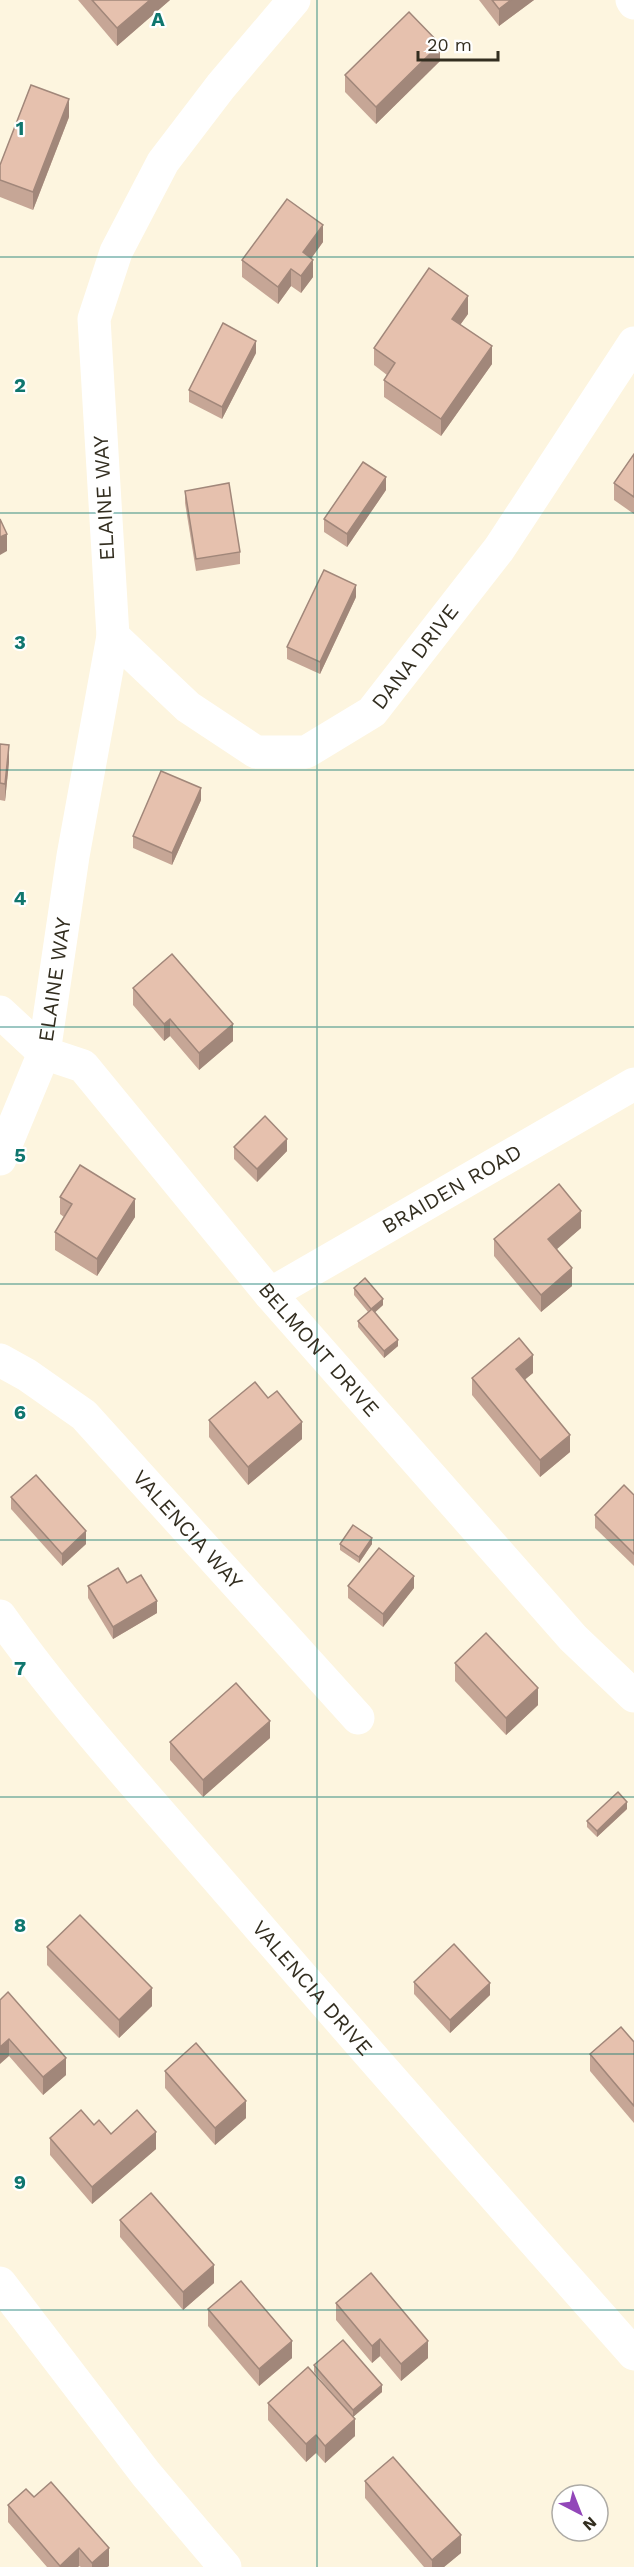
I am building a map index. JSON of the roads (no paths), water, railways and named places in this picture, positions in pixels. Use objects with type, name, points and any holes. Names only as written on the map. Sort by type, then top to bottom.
[{"type":"street","name":"ELAINE WAY","points":[[44,1053],[73,856],[113,636],[94,319],[116,252],[163,162],[221,86],[294,0]]},
{"type":"street","name":"DANA DRIVE","points":[[113,636],[188,707],[256,752],[306,752],[372,712],[500,549],[634,343]]},
{"type":"street","name":"BELMONT DRIVE","points":[[0,1012],[44,1053],[83,1066],[270,1294],[573,1638],[634,1696]]},
{"type":"street","points":[[0,1159],[44,1053]]},
{"type":"street","name":"BRAIDEN ROAD","points":[[270,1294],[634,1084]]},
{"type":"street","name":"VALENCIA WAY","points":[[0,1360],[27,1375],[84,1415],[358,1718]]},
{"type":"street","name":"VALENCIA DRIVE","points":[[0,1616],[40,1672],[172,1826],[393,2082],[634,2354]]},
{"type":"street","points":[[0,2283],[146,2474],[225,2567]]}]
